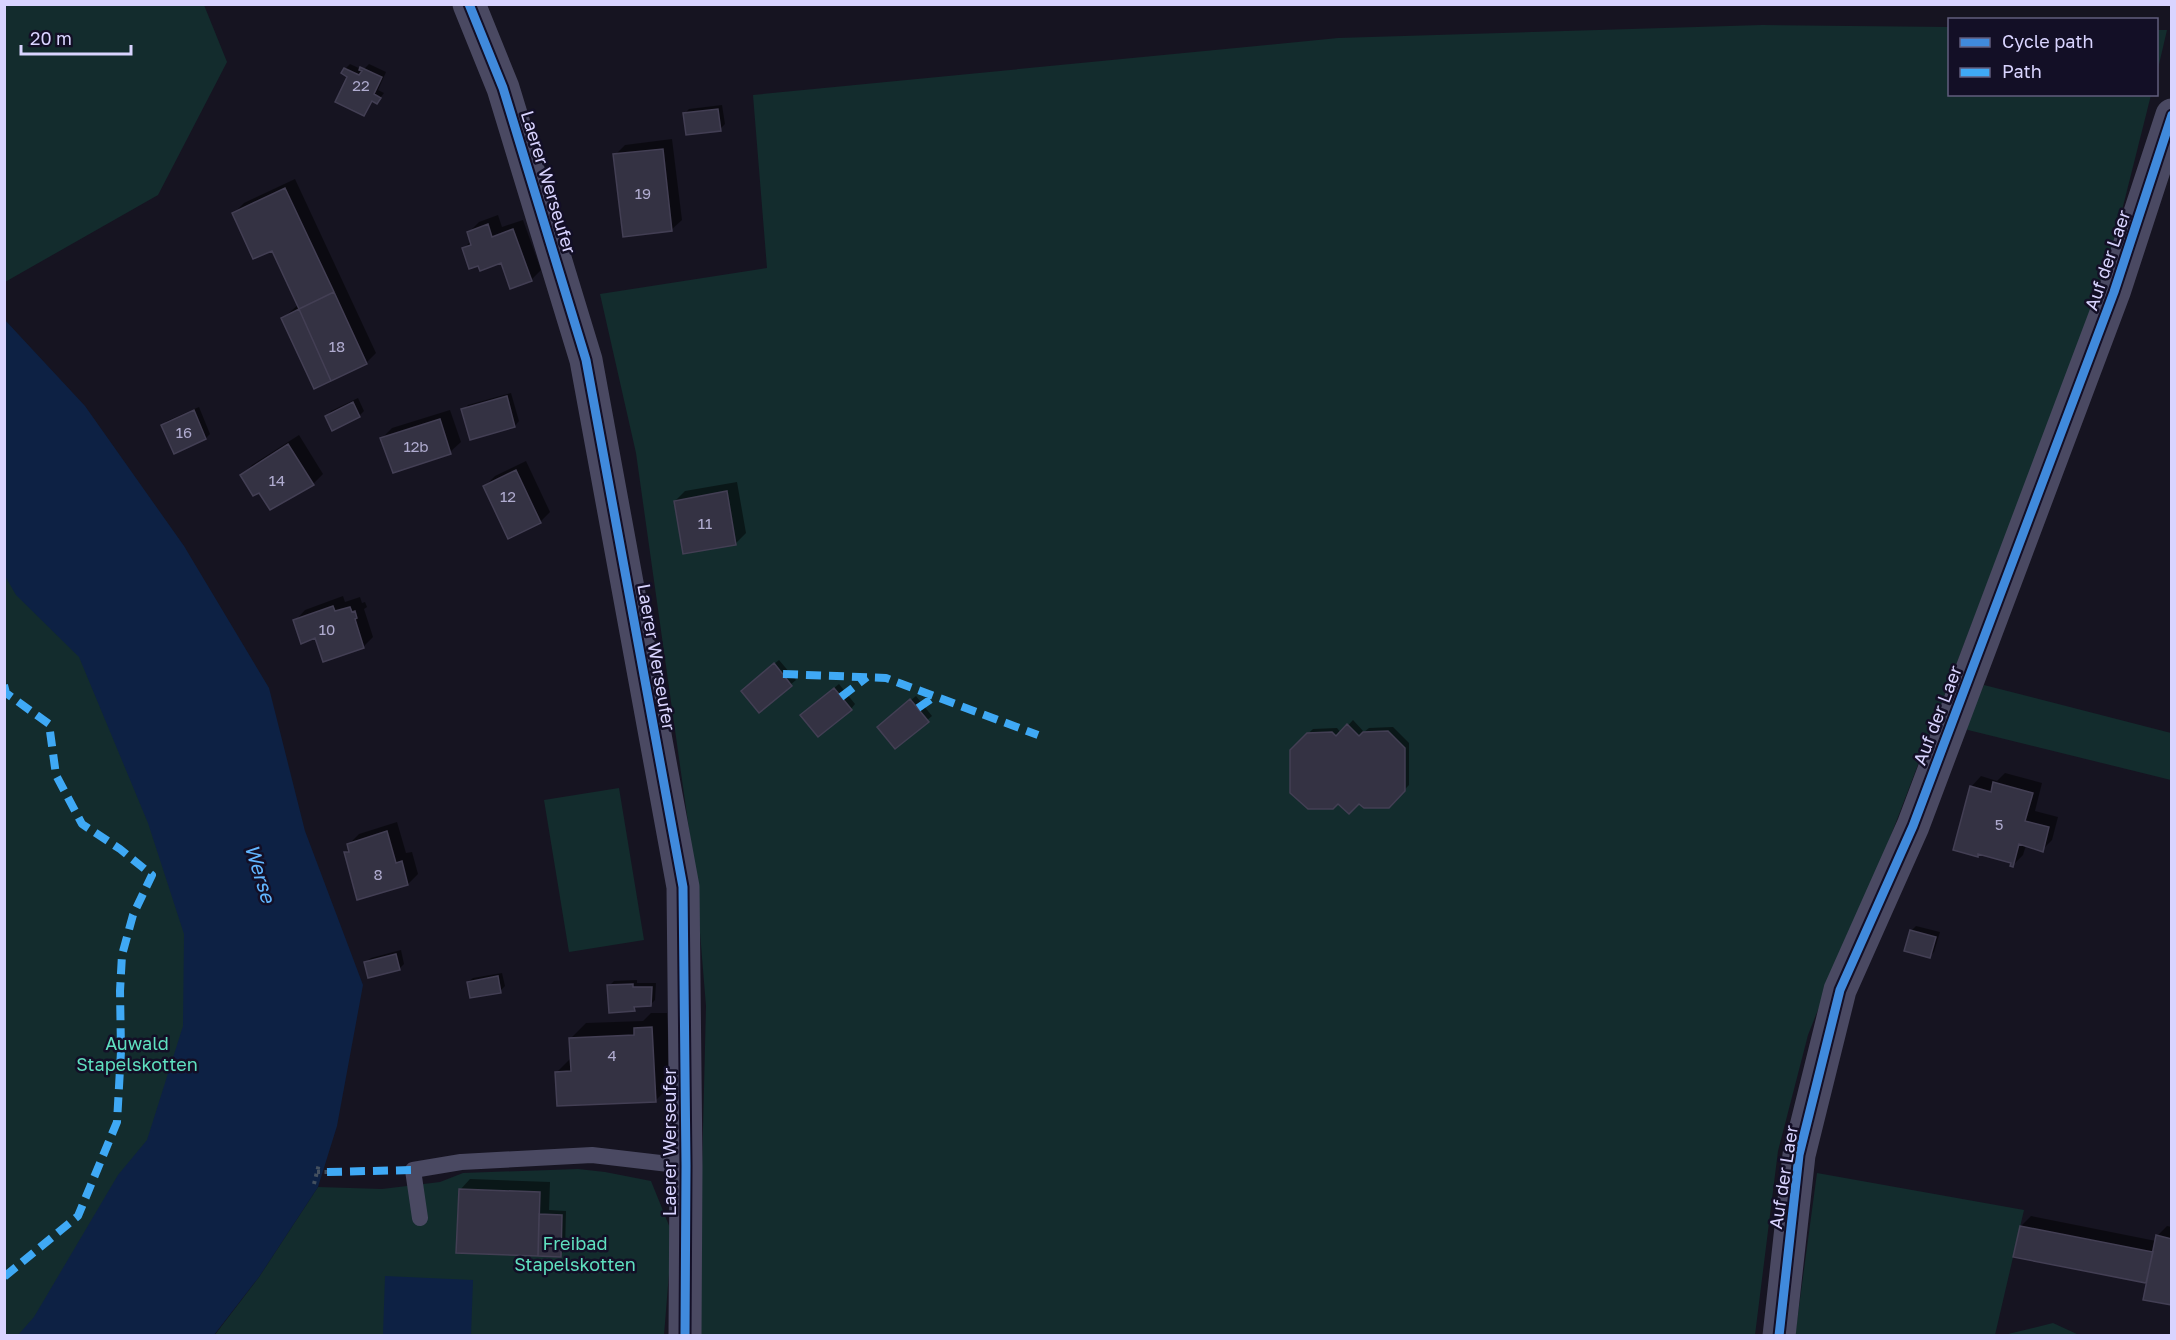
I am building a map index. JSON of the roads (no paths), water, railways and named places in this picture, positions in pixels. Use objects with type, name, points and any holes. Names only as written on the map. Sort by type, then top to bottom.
[{"type":"street","name":"Laerer Werseufer","points":[[468,4],[503,88],[586,360],[683,887],[685,1335]]},
{"type":"street","name":"Auf der Laer","points":[[1779,1335],[1799,1155],[1840,990],[1913,826],[2114,292],[2172,115]]},
{"type":"lane","points":[[420,1218],[413,1170],[461,1162],[592,1155],[686,1166]]},
{"type":"water","name":"Werse","points":[[5,320],[85,406],[184,546],[269,688],[305,831],[363,985],[337,1126],[318,1187],[259,1277],[214,1335],[18,1335],[34,1317],[118,1175],[147,1140],[183,1026],[184,934],[148,823],[79,657],[16,595],[5,576]]},
{"type":"water","points":[[385,1276],[473,1280],[471,1335],[383,1335]]},
{"type":"park label","name":"Auwald Stapelskotten","points":[[137,1053]]},
{"type":"park label","name":"Freibad Stapelskotten","points":[[575,1253]]}]
